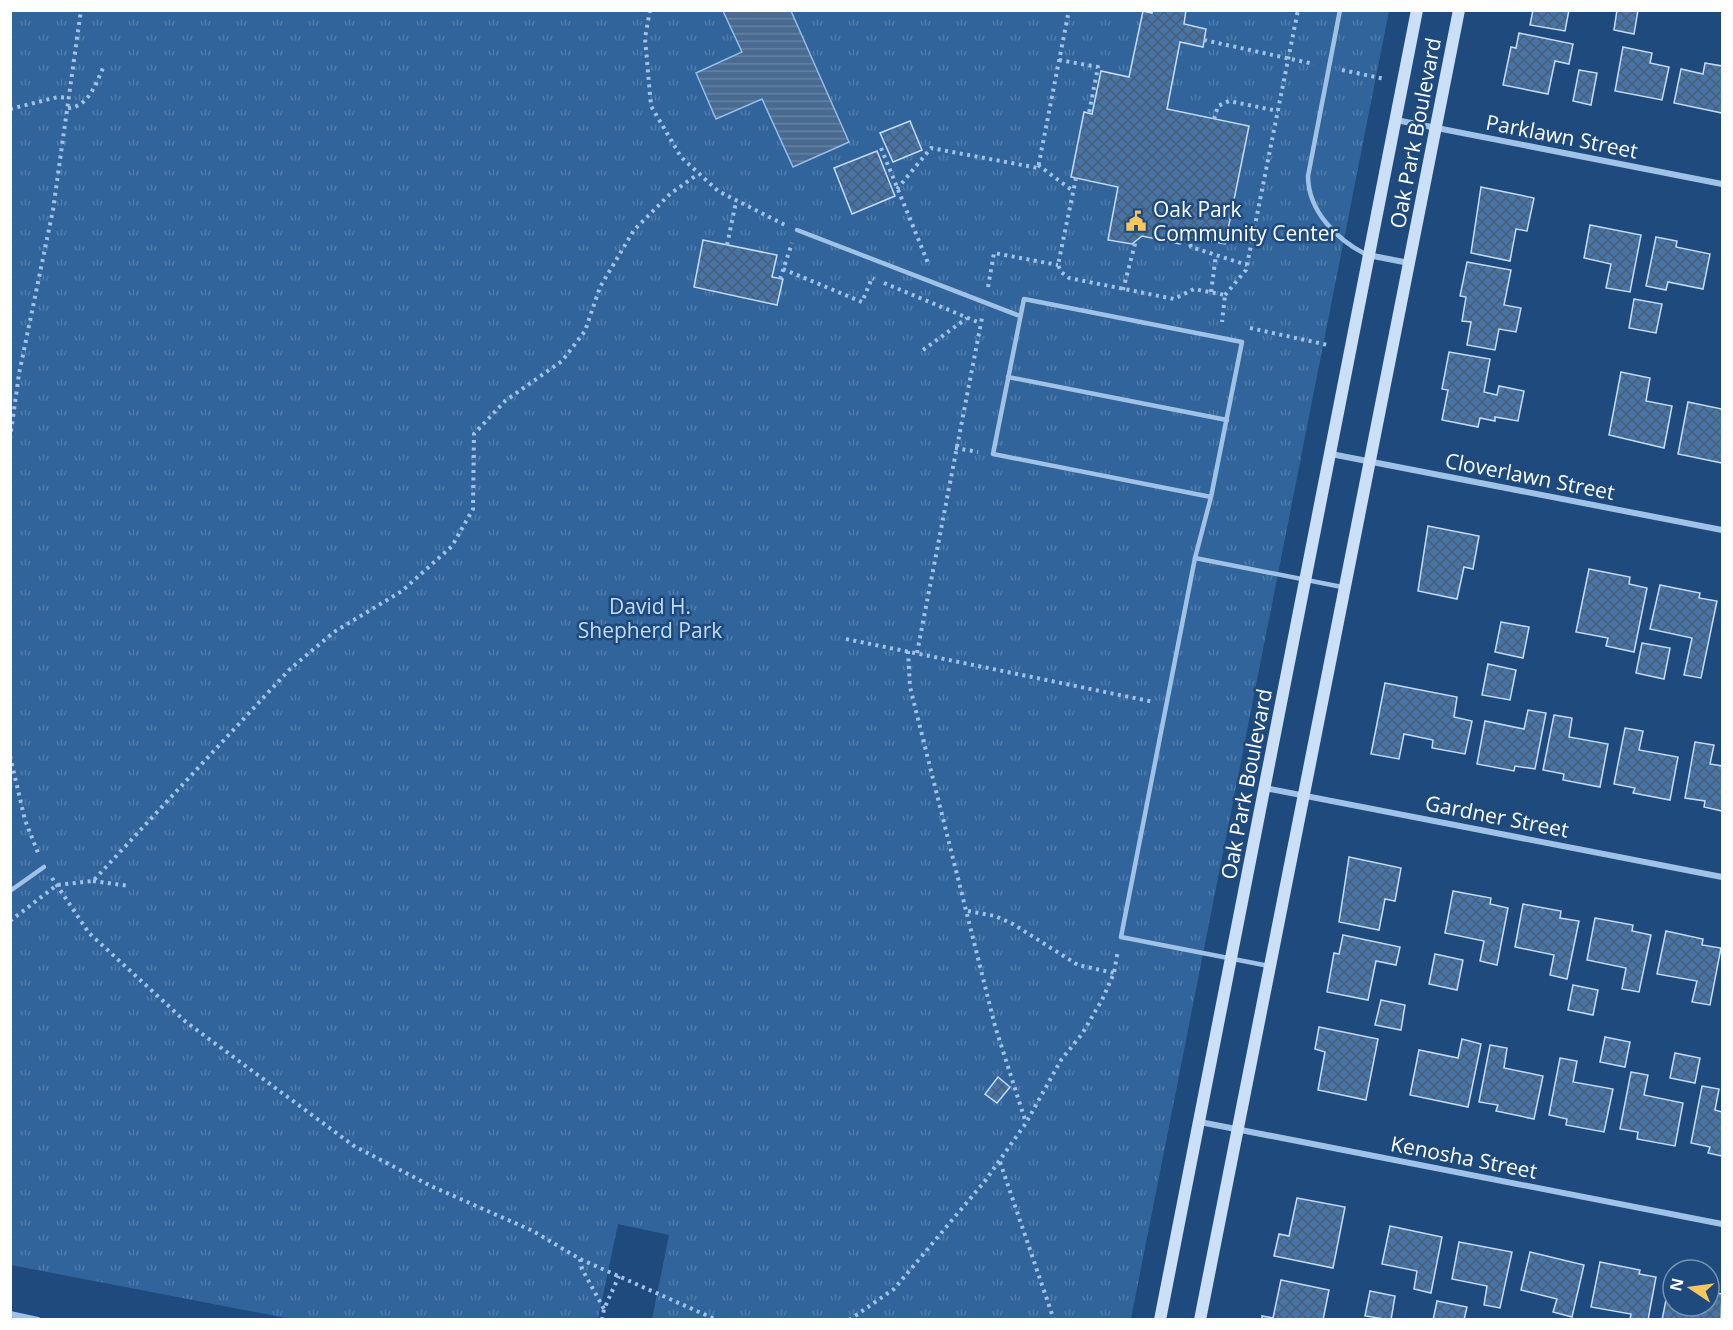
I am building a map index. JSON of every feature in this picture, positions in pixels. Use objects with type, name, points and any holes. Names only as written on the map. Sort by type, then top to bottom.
[{"type":"street","name":"Oak Park Boulevard","points":[[1160,1320],[1417,10]]},
{"type":"street","name":"Oak Park Boulevard","points":[[1200,1320],[1459,10]]},
{"type":"street","name":"Parklawn Street","points":[[1396,120],[1722,183]]},
{"type":"street","points":[[1368,255],[1409,263]]},
{"type":"street","name":"Cloverlawn Street","points":[[1331,454],[1722,531]]},
{"type":"street","name":"Gardner Street","points":[[1265,788],[1722,877]]},
{"type":"street","name":"Kenosha Street","points":[[1200,1122],[1722,1224]]},
{"type":"street","points":[[10,1314],[38,1320]]},
{"type":"lane","points":[[1340,10],[1308,176],[1308,193],[1314,206],[1347,245],[1368,255]]},
{"type":"lane","points":[[797,231],[1020,316]]},
{"type":"lane","points":[[1211,497],[993,454],[1024,299],[1242,342],[1211,497],[1195,558],[1165,705],[1121,937],[1269,966]]},
{"type":"lane","points":[[1008,377],[1227,420]]},
{"type":"lane","points":[[1195,558],[1345,588]]},
{"type":"lane","points":[[10,891],[44,867]]},
{"type":"path","points":[[10,439],[19,374],[53,210],[81,10]]},
{"type":"path","points":[[650,10],[645,38],[651,106],[681,157],[698,174],[736,202],[797,231],[780,279]]},
{"type":"path","points":[[897,189],[931,148],[1038,168],[1069,10]]},
{"type":"path","points":[[1231,324],[1220,321],[1226,295],[1247,265],[1299,10]]},
{"type":"path","points":[[1204,40],[1391,80]]},
{"type":"path","points":[[1059,60],[1098,67],[1089,113]]},
{"type":"path","points":[[68,108],[75,108],[89,97],[103,68]]},
{"type":"path","points":[[10,108],[58,97],[69,98]]},
{"type":"path","points":[[1214,119],[1218,106],[1228,101],[1278,111]]},
{"type":"path","points":[[881,148],[930,268],[927,281]]},
{"type":"path","points":[[1038,165],[1073,191]]},
{"type":"path","points":[[93,881],[290,669],[334,632],[402,591],[452,546],[473,509],[474,434],[506,401],[562,361],[585,331],[600,287],[634,231],[670,194],[698,174]]},
{"type":"path","points":[[1076,178],[1058,265],[1061,273],[1069,278],[1174,299],[1194,289],[1226,295]]},
{"type":"path","points":[[726,245],[736,202]]},
{"type":"path","points":[[1188,237],[1191,247],[1247,265]]},
{"type":"path","points":[[1123,290],[1136,240]]},
{"type":"path","points":[[917,653],[994,253],[1058,265]]},
{"type":"path","points":[[1211,292],[1215,255]]},
{"type":"path","points":[[783,269],[862,302],[872,278],[980,323]]},
{"type":"path","points":[[923,350],[967,318]]},
{"type":"path","points":[[1242,326],[1328,345]]},
{"type":"path","points":[[955,447],[993,454]]},
{"type":"path","points":[[846,639],[1165,705]]},
{"type":"path","points":[[908,651],[910,687],[995,1026],[1026,1123]]},
{"type":"path","points":[[10,756],[26,820],[44,867],[89,933],[186,1022],[354,1146],[431,1186],[533,1230],[580,1259],[717,1320]]},
{"type":"path","points":[[10,921],[57,885],[93,881],[130,886]]},
{"type":"path","points":[[968,911],[995,916],[1013,924],[1078,965],[1113,973]]},
{"type":"path","points":[[849,1320],[894,1289],[999,1161],[1026,1123],[1061,1060],[1082,1034],[1113,973],[1121,937]]},
{"type":"path","points":[[999,1161],[1054,1320]]},
{"type":"path","points":[[580,1259],[582,1269],[604,1309]]},
{"type":"path","points":[[602,1320],[604,1309],[619,1276]]},
{"type":"green space","name":"David H. Shepherd Park","points":[[10,11],[1389,11],[1131,1319],[652,1319],[669,1235],[618,1224],[598,1319],[291,1319],[11,1265]]},
{"type":"shaded area","points":[[723,11],[791,11],[849,142],[793,167],[762,99],[716,119],[696,73],[742,52]]},
{"type":"building","points":[[1153,10],[1186,10],[1184,24],[1206,29],[1203,47],[1180,42],[1167,109],[1249,126],[1225,244],[1188,237],[1180,244],[1142,236],[1132,244],[1108,240],[1118,187],[1071,177],[1084,112],[1092,114],[1101,71],[1129,77],[1143,11],[1152,13]]},
{"type":"building","points":[[1533,10],[1569,10],[1565,31],[1530,25]]},
{"type":"building","points":[[1617,10],[1638,10],[1634,34],[1614,30]]},
{"type":"building","points":[[1519,33],[1573,44],[1569,64],[1555,61],[1548,94],[1503,85],[1511,47],[1516,48]]},
{"type":"building","points":[[1623,47],[1652,53],[1650,63],[1669,67],[1662,100],[1615,91]]},
{"type":"building","points":[[1705,63],[1722,66],[1722,113],[1674,103],[1681,69],[1703,74]]},
{"type":"building","points":[[1579,70],[1597,73],[1591,105],[1573,101]]},
{"type":"building","points":[[910,121],[922,150],[893,162],[880,133]]},
{"type":"building","points":[[877,151],[895,196],[852,214],[834,168]]},
{"type":"building","points":[[1481,187],[1534,198],[1527,231],[1516,229],[1510,261],[1471,253]]},
{"type":"building","points":[[1590,225],[1641,235],[1630,292],[1606,288],[1611,264],[1584,258]]},
{"type":"building","points":[[1656,237],[1677,241],[1676,247],[1710,254],[1703,289],[1668,282],[1666,290],[1646,286]]},
{"type":"building","points":[[703,240],[777,255],[772,277],[783,279],[777,305],[694,287]]},
{"type":"building","points":[[1467,262],[1511,270],[1504,305],[1521,308],[1516,332],[1499,329],[1495,350],[1467,345],[1471,322],[1462,321],[1466,297],[1460,296]]},
{"type":"building","points":[[1634,299],[1662,304],[1656,333],[1629,328]]},
{"type":"building","points":[[1449,352],[1490,359],[1484,392],[1497,395],[1499,386],[1524,391],[1518,421],[1495,417],[1495,421],[1480,418],[1478,427],[1442,420],[1448,390],[1442,389]]},
{"type":"building","points":[[1621,372],[1650,378],[1646,401],[1672,406],[1664,448],[1609,435]]},
{"type":"building","points":[[1688,402],[1722,409],[1722,463],[1678,454]]},
{"type":"building","points":[[1428,526],[1479,536],[1473,569],[1464,567],[1457,599],[1418,591]]},
{"type":"building","points":[[1589,569],[1630,577],[1629,584],[1647,588],[1634,652],[1606,646],[1608,638],[1576,632]]},
{"type":"building","points":[[1660,585],[1700,593],[1699,598],[1717,601],[1701,678],[1684,675],[1692,638],[1650,629]]},
{"type":"building","points":[[1501,622],[1529,627],[1523,658],[1495,652]]},
{"type":"building","points":[[1642,643],[1670,648],[1664,679],[1636,673]]},
{"type":"building","points":[[1488,664],[1516,670],[1510,700],[1482,695]]},
{"type":"building","points":[[1385,683],[1457,697],[1454,717],[1472,721],[1465,754],[1432,748],[1433,740],[1404,734],[1399,759],[1371,754]]},
{"type":"building","points":[[1528,710],[1546,713],[1535,769],[1515,766],[1514,771],[1477,764],[1485,721],[1524,729]]},
{"type":"building","points":[[1554,715],[1572,718],[1569,737],[1608,744],[1600,787],[1563,780],[1564,774],[1543,770]]},
{"type":"building","points":[[1625,728],[1643,731],[1639,750],[1678,757],[1670,800],[1633,793],[1635,788],[1614,784]]},
{"type":"building","points":[[1695,742],[1714,745],[1710,764],[1722,766],[1722,811],[1704,807],[1705,801],[1685,798]]},
{"type":"building","points":[[1349,857],[1401,868],[1395,901],[1385,899],[1379,930],[1339,922]]},
{"type":"building","points":[[1453,891],[1491,898],[1490,904],[1508,908],[1497,965],[1480,961],[1484,941],[1445,933]]},
{"type":"building","points":[[1523,904],[1561,911],[1560,918],[1579,921],[1567,979],[1550,975],[1554,955],[1515,947]]},
{"type":"building","points":[[1595,918],[1633,925],[1632,931],[1651,935],[1639,992],[1622,989],[1626,968],[1587,960]]},
{"type":"building","points":[[1666,931],[1703,939],[1702,945],[1721,948],[1710,1005],[1692,1002],[1697,981],[1657,974]]},
{"type":"building","points":[[1343,935],[1400,947],[1396,965],[1376,961],[1368,1000],[1327,992],[1334,953],[1339,954]]},
{"type":"building","points":[[1435,954],[1463,960],[1457,990],[1429,984]]},
{"type":"building","points":[[1573,985],[1598,990],[1593,1015],[1568,1010]]},
{"type":"building","points":[[1381,1000],[1405,1005],[1401,1030],[1375,1025]]},
{"type":"building","points":[[1319,1027],[1378,1039],[1366,1100],[1318,1090],[1325,1052],[1315,1049]]},
{"type":"building","points":[[1605,1037],[1630,1042],[1625,1067],[1600,1062]]},
{"type":"building","points":[[1462,1039],[1481,1044],[1468,1107],[1410,1095],[1419,1050],[1458,1058]]},
{"type":"building","points":[[1490,1045],[1507,1048],[1504,1068],[1543,1076],[1534,1119],[1496,1111],[1498,1105],[1479,1102]]},
{"type":"building","points":[[1675,1053],[1700,1058],[1695,1083],[1670,1078]]},
{"type":"building","points":[[1560,1058],[1577,1061],[1573,1082],[1613,1089],[1604,1132],[1566,1125],[1567,1119],[1549,1115]]},
{"type":"building","points":[[1631,1072],[1648,1075],[1644,1095],[1683,1103],[1675,1146],[1637,1139],[1638,1132],[1620,1129]]},
{"type":"building","points":[[998,1077],[1010,1087],[997,1103],[985,1094]]},
{"type":"building","points":[[1702,1086],[1719,1089],[1715,1110],[1722,1112],[1722,1156],[1708,1153],[1710,1147],[1691,1143]]},
{"type":"building","points":[[1297,1198],[1345,1207],[1333,1268],[1274,1256],[1279,1234],[1289,1236]]},
{"type":"building","points":[[1390,1226],[1442,1237],[1431,1293],[1414,1289],[1417,1271],[1382,1264]]},
{"type":"building","points":[[1459,1242],[1512,1252],[1500,1308],[1484,1305],[1487,1286],[1452,1279]]},
{"type":"building","points":[[1530,1252],[1584,1265],[1572,1317],[1553,1312],[1557,1299],[1521,1290]]},
{"type":"building","points":[[1600,1262],[1640,1270],[1639,1274],[1656,1277],[1648,1320],[1630,1320],[1631,1314],[1591,1307]]},
{"type":"building","points":[[1281,1280],[1329,1290],[1323,1320],[1262,1320],[1262,1316],[1273,1318]]},
{"type":"building","points":[[1370,1291],[1395,1296],[1391,1320],[1365,1316]]},
{"type":"building","points":[[1722,1294],[1721,1320],[1662,1320],[1662,1318],[1721,1318]]},
{"type":"building","points":[[1437,1301],[1467,1307],[1464,1320],[1433,1320]]},
{"type":"place","name":"Oak Park Community Center","points":[[1136,221]]}]
